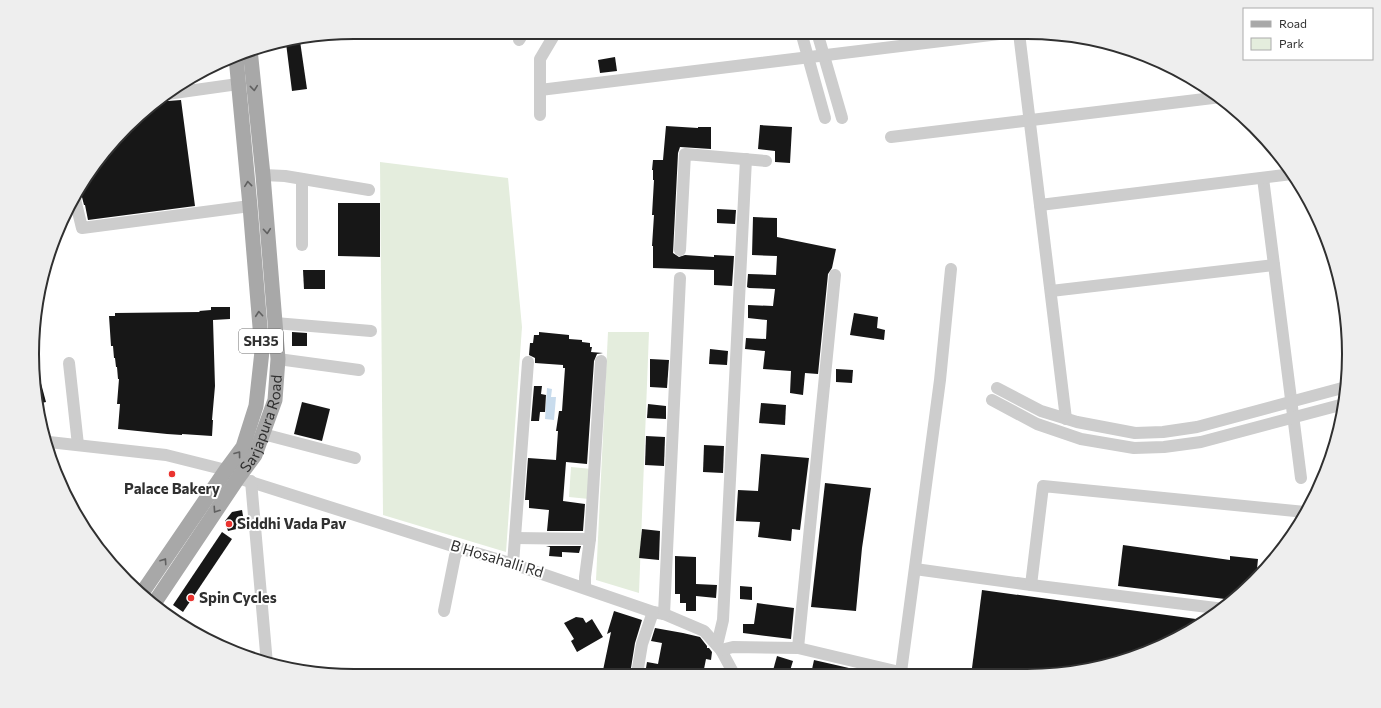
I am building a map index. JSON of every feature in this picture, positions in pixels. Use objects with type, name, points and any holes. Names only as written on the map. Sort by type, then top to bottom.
[{"type":"main road","name":"Sarjapura Road","points":[[145,590],[256,454],[275,400],[278,360],[263,175],[251,57]]},
{"type":"main road","name":"Sarjapura Road","points":[[157,600],[238,476],[243,447],[256,406],[262,350],[236,62]]},
{"type":"street","points":[[540,115],[540,59],[552,39]]},
{"type":"street","points":[[803,39],[825,118]]},
{"type":"street","points":[[819,39],[842,118]]},
{"type":"street","points":[[540,90],[959,39]]},
{"type":"street","points":[[1019,39],[1066,419]]},
{"type":"street","points":[[178,92],[238,84]]},
{"type":"street","points":[[890,137],[1211,98]]},
{"type":"street","points":[[680,250],[685,154],[766,161]]},
{"type":"street","points":[[746,159],[723,620],[719,647],[798,648],[888,669]]},
{"type":"street","points":[[263,175],[285,176],[369,190]]},
{"type":"street","points":[[1040,205],[1286,175]]},
{"type":"street","points":[[1262,178],[1301,478]]},
{"type":"street","points":[[302,179],[302,244]]},
{"type":"street","points":[[76,205],[82,228],[250,206]]},
{"type":"street","points":[[1051,291],[1274,265]]},
{"type":"street","points":[[905,669],[915,569],[940,380],[951,269]]},
{"type":"street","points":[[798,648],[835,275]]},
{"type":"street","points":[[638,669],[642,644],[659,613],[680,278]]},
{"type":"street","points":[[275,323],[371,331]]},
{"type":"street","points":[[278,360],[359,370]]},
{"type":"street","points":[[585,587],[590,539],[601,361]]},
{"type":"street","points":[[513,564],[528,362]]},
{"type":"street","points":[[69,364],[78,445]]},
{"type":"street","points":[[997,388],[1041,411],[1066,419],[1135,433],[1163,432],[1197,427],[1340,389]]},
{"type":"street","points":[[992,400],[1037,424],[1066,434],[1081,439],[1134,448],[1164,447],[1201,442],[1337,406]]},
{"type":"street","points":[[263,434],[355,458]]},
{"type":"street","name":"B Hosahalli Rd","points":[[52,442],[166,455],[238,476],[459,548],[585,587],[659,613],[704,631],[719,647],[731,669]]},
{"type":"street","points":[[238,476],[266,656]]},
{"type":"street","points":[[1030,585],[1043,486],[1300,512]]},
{"type":"street","points":[[515,538],[590,539]]},
{"type":"street","points":[[444,611],[459,548]]},
{"type":"street","points":[[915,569],[1214,608]]},
{"type":"green space","points":[[380,162],[508,178],[522,327],[506,552],[383,515]]},
{"type":"green space","points":[[608,332],[649,332],[639,593],[596,580]]},
{"type":"green space","points":[[571,467],[592,469],[589,499],[569,497]]},
{"type":"water","points":[[547,388],[552,389],[551,397],[556,397],[554,420],[545,419]]},
{"type":"building","points":[[300,44],[307,89],[292,91],[286,47]]},
{"type":"building","points":[[615,57],[617,71],[600,73],[598,60]]},
{"type":"building","points":[[181,100],[195,206],[88,220],[82,195],[117,146],[146,117],[162,104],[166,101]]},
{"type":"building","points":[[760,125],[792,127],[790,163],[775,162],[775,151],[758,149]]},
{"type":"building","points":[[666,126],[698,128],[711,127],[711,149],[680,147],[678,153],[673,253],[679,257],[685,255],[714,257],[714,255],[734,256],[732,286],[714,285],[714,270],[653,268],[652,246],[654,215],[652,215],[654,180],[652,170],[653,160],[663,160]]},
{"type":"building","points":[[338,203],[380,203],[380,257],[338,256]]},
{"type":"building","points":[[717,209],[736,210],[735,224],[717,223]]},
{"type":"building","points":[[753,217],[777,218],[777,237],[836,249],[832,268],[828,274],[818,374],[805,373],[803,395],[790,393],[791,371],[763,369],[765,351],[745,349],[746,338],[766,339],[767,320],[748,318],[748,305],[773,306],[775,289],[747,287],[748,274],[776,275],[777,256],[752,255]]},
{"type":"building","points":[[303,270],[325,270],[325,289],[304,289]]},
{"type":"building","points":[[211,307],[230,307],[230,319],[213,320],[215,386],[212,436],[167,434],[118,429],[120,404],[117,404],[119,379],[113,346],[111,346],[109,316],[115,316],[115,313],[200,312],[199,311],[211,310]]},
{"type":"building","points":[[854,313],[878,317],[877,328],[885,330],[884,340],[850,335]]},
{"type":"building","points":[[292,332],[307,333],[307,346],[292,346]]},
{"type":"building","points":[[539,332],[569,335],[569,339],[582,340],[582,342],[590,343],[590,347],[592,347],[591,352],[603,353],[597,354],[594,361],[587,464],[566,462],[563,501],[585,504],[583,531],[547,531],[549,510],[529,508],[529,500],[525,500],[528,458],[556,460],[558,431],[556,431],[559,411],[562,411],[565,368],[563,368],[563,365],[535,363],[535,358],[529,355],[530,343],[533,343],[534,335],[539,335]]},
{"type":"building","points":[[710,349],[728,351],[727,365],[709,364]]},
{"type":"building","points":[[650,359],[669,360],[667,388],[650,387]]},
{"type":"building","points":[[836,369],[853,370],[852,383],[836,382]]},
{"type":"building","points":[[41,382],[46,402],[43,403]]},
{"type":"building","points":[[534,386],[542,386],[541,394],[546,395],[545,412],[540,412],[539,421],[531,421]]},
{"type":"building","points":[[302,402],[330,409],[322,441],[294,434]]},
{"type":"building","points":[[761,403],[786,405],[785,425],[759,423]]},
{"type":"building","points":[[648,404],[666,406],[666,419],[647,418]]},
{"type":"building","points":[[646,436],[665,437],[664,466],[645,465]]},
{"type":"building","points":[[704,445],[724,446],[723,473],[703,472]]},
{"type":"building","points":[[761,454],[809,458],[800,530],[792,529],[791,541],[758,537],[760,522],[736,521],[738,490],[758,491]]},
{"type":"building","points":[[825,483],[871,488],[862,548],[856,611],[811,607]]},
{"type":"building","points":[[242,510],[245,527],[228,531],[225,521],[232,512]]},
{"type":"building","points":[[642,529],[660,531],[659,560],[639,558]]},
{"type":"building","points":[[222,532],[232,539],[183,612],[173,605]]},
{"type":"building","points":[[1123,545],[1230,560],[1230,556],[1258,559],[1257,570],[1225,599],[1118,586]]},
{"type":"building","points":[[546,546],[581,546],[579,553],[562,552],[562,557],[549,556],[550,547]]},
{"type":"building","points":[[675,556],[696,557],[696,584],[717,585],[716,598],[696,596],[696,611],[686,611],[686,603],[680,603],[680,594],[675,594]]},
{"type":"building","points":[[740,586],[752,587],[752,600],[740,599]]},
{"type":"building","points":[[982,590],[1196,619],[1166,637],[1148,645],[1109,658],[1088,663],[1027,669],[972,668]]},
{"type":"building","points":[[757,603],[794,608],[791,639],[743,633],[743,624],[754,624]]},
{"type":"building","points":[[614,611],[642,620],[635,643],[631,669],[603,669],[611,632],[607,634]]},
{"type":"building","points":[[576,617],[583,618],[586,623],[592,619],[603,637],[577,652],[571,641],[574,639],[564,623]]},
{"type":"building","points":[[655,628],[700,637],[707,648],[709,648],[712,652],[711,660],[706,659],[704,669],[646,669],[647,662],[658,664],[662,643],[651,641]]},
{"type":"building","points":[[777,656],[793,661],[791,669],[773,669]]},
{"type":"building","points":[[814,660],[853,669],[812,669]]},
{"type":"place","name":"Palace Bakery","points":[[172,474]]},
{"type":"place","name":"Siddhi Vada Pav","points":[[229,524]]},
{"type":"place","name":"Spin Cycles","points":[[191,598]]}]
